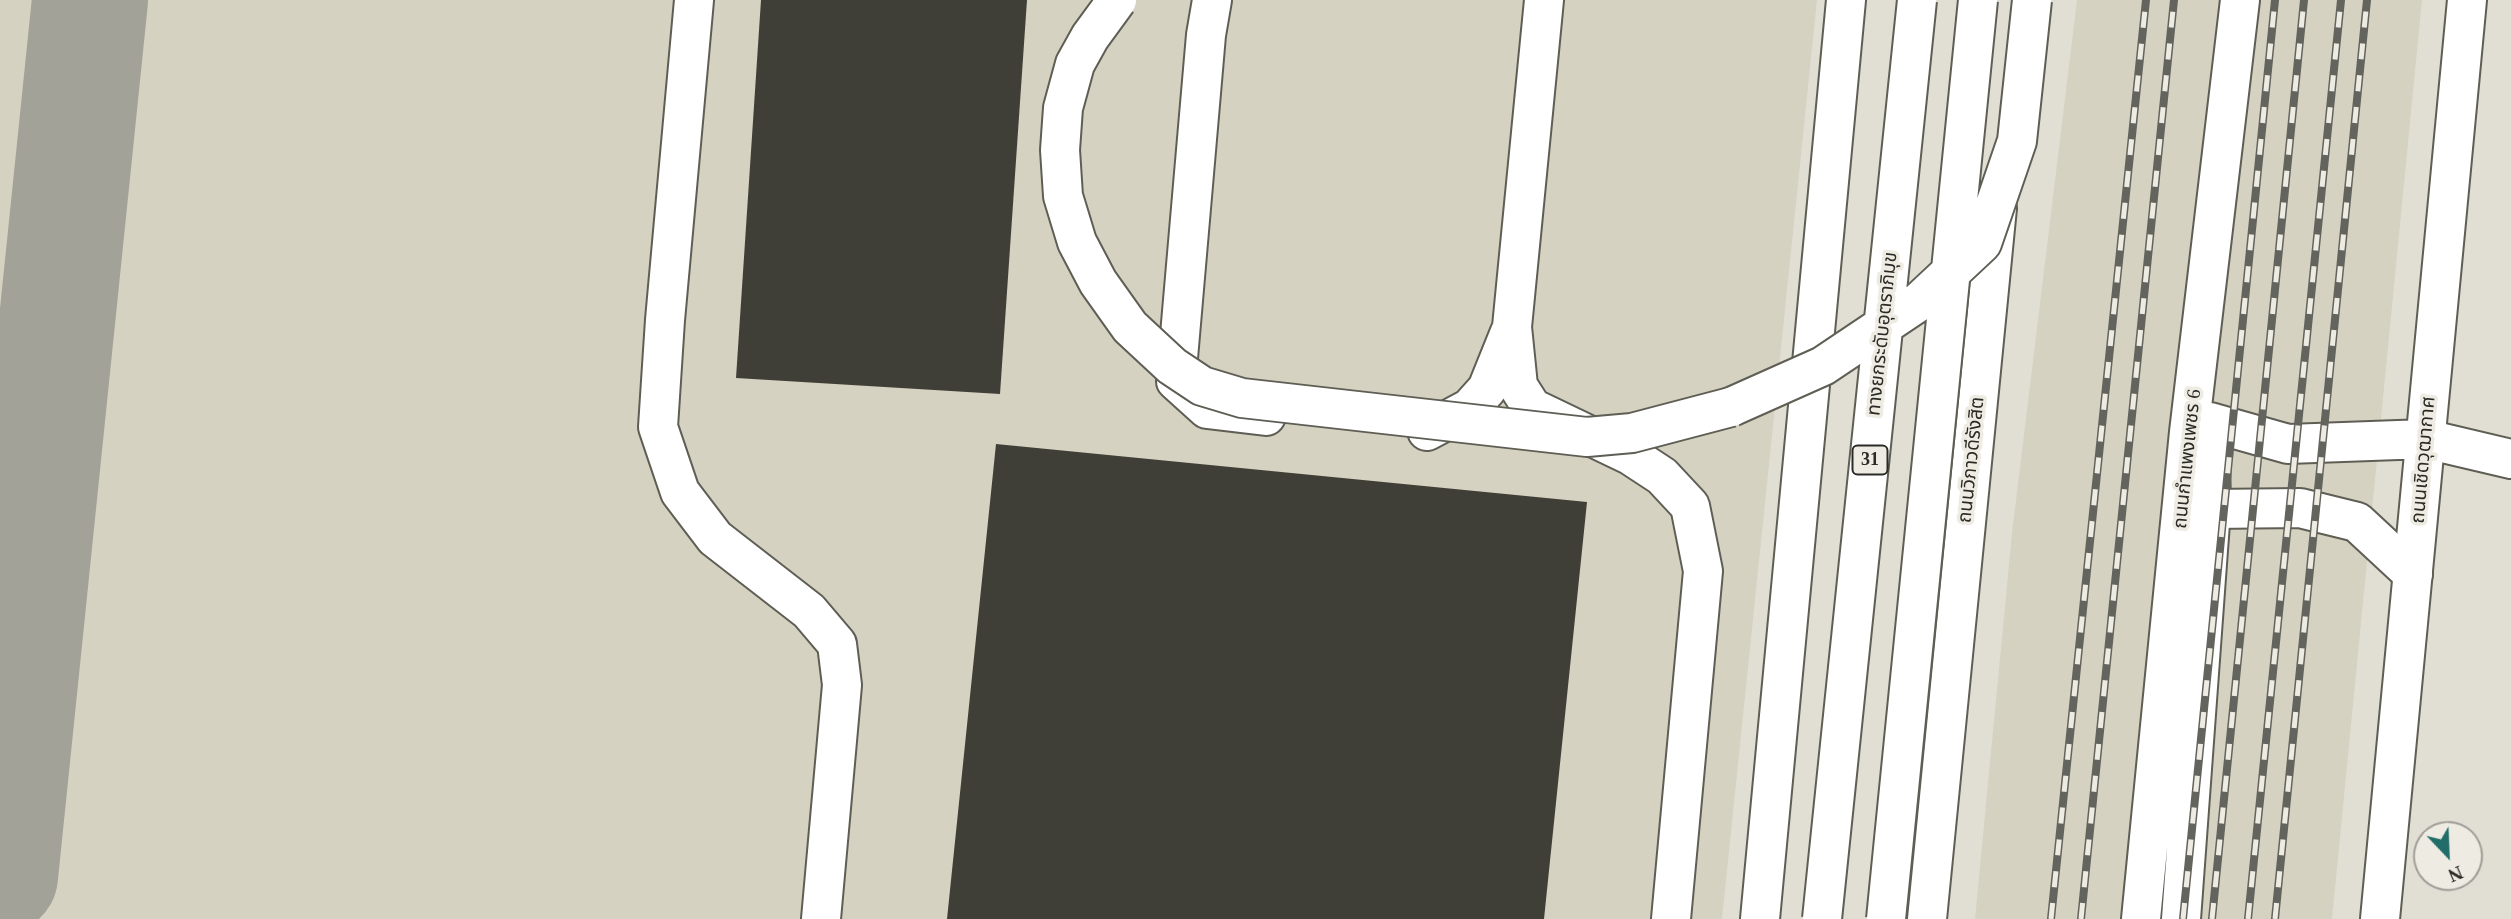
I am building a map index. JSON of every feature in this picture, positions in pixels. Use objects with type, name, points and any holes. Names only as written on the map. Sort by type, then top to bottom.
[{"type":"main road","points":[[694,0],[658,428],[680,492],[715,538],[809,611],[837,644],[842,685],[821,919]]},
{"type":"main road","points":[[1117,0],[1090,37],[1075,64],[1063,108],[1060,150],[1063,196],[1077,242],[1098,282],[1130,327],[1172,366],[1202,386],[1242,398],[1587,438],[1632,433],[1731,407],[1823,366],[1920,301],[1982,243],[2017,141],[2032,0]]},
{"type":"main road","points":[[1183,0],[1209,18],[1175,381],[1207,409],[1429,431],[1470,408],[1487,389],[1512,327]]},
{"type":"main road","points":[[1544,0],[1512,327],[1518,386],[1532,408],[1630,455],[1662,476],[1690,506],[1703,571],[1671,919]]},
{"type":"main road","points":[[1760,919],[1846,0]]},
{"type":"main road","name":"ทางยกระดับอุตราภิมุข","points":[[1822,919],[1917,0]]},
{"type":"main road","points":[[1886,919],[1978,0]]},
{"type":"main road","name":"ถนนวิภาวดีรังสิต","points":[[1927,919],[2018,0]]},
{"type":"main road","name":"ถนนกำแพงเพชร 6","points":[[2141,919],[2189,432],[2240,0]]},
{"type":"main road","name":"ถนนกำแพงเพชร 6","points":[[2181,919],[2211,509],[2210,422],[2242,191],[2263,0]]},
{"type":"main road","name":"ถนนเชิดวุฒากาศ","points":[[2380,919],[2467,0]]},
{"type":"main road","points":[[2210,422],[2288,444],[2426,439],[2505,459]]},
{"type":"main road","points":[[2211,509],[2300,508],[2357,522],[2413,574]]},
{"type":"shaded area","points":[[0,0],[1817,0],[1722,919],[0,919]]},
{"type":"shaded area","points":[[2077,0],[2422,0],[2332,919],[1975,919],[2012,533]]},
{"type":"building","points":[[761,0],[1027,0],[1000,394],[736,378]]},
{"type":"building","points":[[996,444],[1587,502],[1544,919],[947,919]]},
{"type":"taxiway","points":[[0,876],[90,0]]},
{"type":"railway","points":[[2051,919],[2146,0]]},
{"type":"railway","points":[[2081,919],[2174,0]]},
{"type":"railway","points":[[2183,919],[2275,0]]},
{"type":"railway","points":[[2212,919],[2304,0]]},
{"type":"railway","points":[[2248,919],[2341,0]]},
{"type":"railway","points":[[2275,919],[2367,0]]}]
